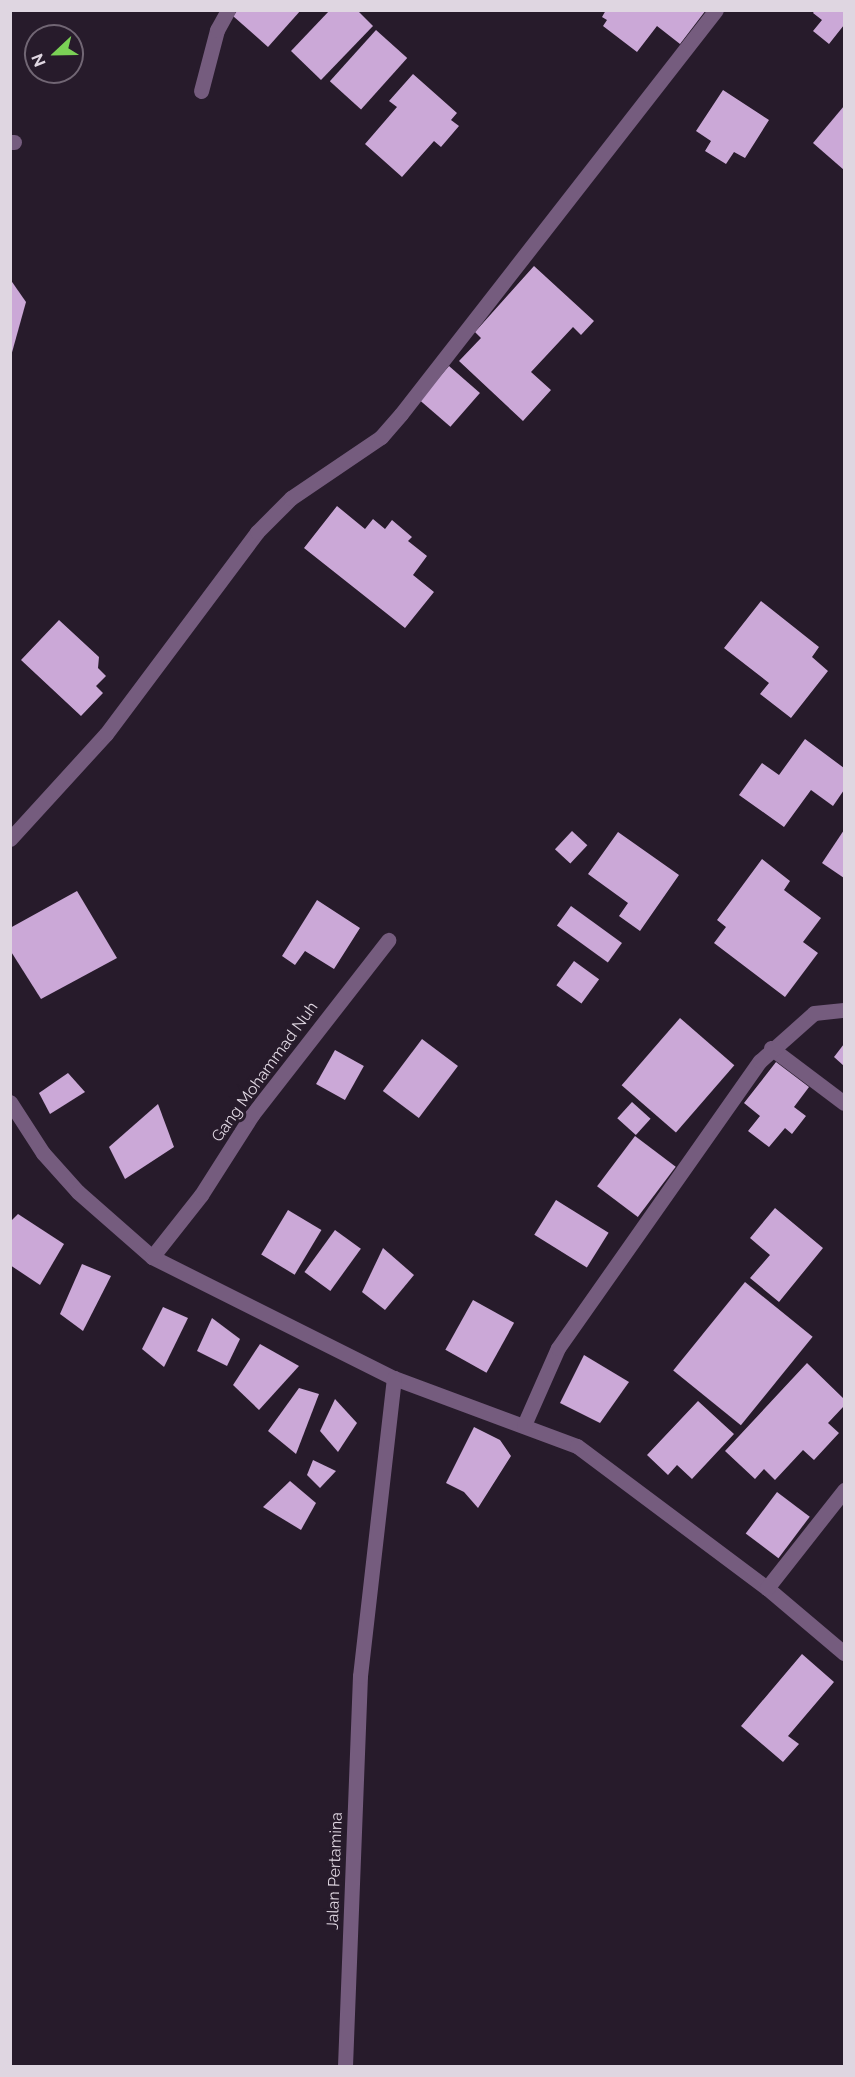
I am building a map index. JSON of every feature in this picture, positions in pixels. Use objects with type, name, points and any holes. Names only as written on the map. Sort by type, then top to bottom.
[{"type":"street","points":[[201,91],[217,30],[228,10]]},
{"type":"street","points":[[10,839],[106,734],[257,532],[291,498],[381,437],[401,414],[716,10]]},
{"type":"street","name":"Gang Mohammad Nuh","points":[[152,1257],[201,1195],[252,1115],[388,939]]},
{"type":"street","points":[[524,1425],[558,1348],[771,1048],[814,1012],[844,1010]]},
{"type":"street","points":[[771,1048],[844,1103]]},
{"type":"street","points":[[10,1102],[44,1153],[78,1192],[152,1257],[394,1378],[577,1446],[611,1468],[768,1588],[844,1653]]},
{"type":"street","name":"Jalan Pertamina","points":[[345,2067],[360,1676],[394,1378]]},
{"type":"street","points":[[768,1588],[844,1490]]},
{"type":"building","points":[[238,10],[301,10],[268,47],[233,16]]},
{"type":"building","points":[[330,10],[357,10],[373,26],[321,80],[291,51]]},
{"type":"building","points":[[606,10],[706,10],[680,44],[657,26],[637,52],[603,26],[607,20],[602,17]]},
{"type":"building","points":[[815,10],[844,10],[844,25],[829,44],[813,31],[822,20],[813,13]]},
{"type":"building","points":[[376,30],[407,58],[361,109],[330,81]]},
{"type":"building","points":[[413,74],[457,113],[451,120],[459,126],[441,147],[434,141],[402,177],[365,144],[397,107],[389,101]]},
{"type":"building","points":[[723,90],[769,120],[745,158],[734,152],[726,164],[705,151],[711,141],[696,131]]},
{"type":"building","points":[[844,106],[844,170],[813,143]]},
{"type":"building","points":[[534,266],[594,321],[581,335],[573,327],[531,372],[551,390],[523,421],[459,361],[481,338],[475,332]]},
{"type":"building","points":[[10,279],[26,302],[11,356],[10,356]]},
{"type":"building","points":[[449,366],[480,393],[450,427],[419,400]]},
{"type":"building","points":[[337,506],[365,529],[373,519],[385,529],[392,520],[412,537],[408,541],[427,556],[413,575],[434,592],[405,628],[304,548]]},
{"type":"building","points":[[761,601],[819,647],[812,657],[828,671],[791,718],[760,694],[769,683],[724,648]]},
{"type":"building","points":[[59,620],[99,657],[98,668],[106,676],[96,686],[103,693],[81,716],[21,660]]},
{"type":"building","points":[[805,739],[844,768],[844,790],[833,806],[811,790],[784,827],[739,795],[762,763],[779,775]]},
{"type":"building","points":[[844,830],[844,878],[822,863]]},
{"type":"building","points":[[572,831],[587,845],[570,864],[555,849]]},
{"type":"building","points":[[618,832],[679,875],[640,931],[619,916],[628,903],[588,874]]},
{"type":"building","points":[[762,859],[790,881],[784,890],[821,918],[803,942],[818,953],[785,997],[714,943],[726,927],[717,920]]},
{"type":"building","points":[[77,891],[117,958],[41,999],[10,950],[10,928]]},
{"type":"building","points":[[317,900],[360,928],[334,969],[305,951],[295,965],[282,956]]},
{"type":"building","points":[[571,906],[622,943],[608,962],[557,925]]},
{"type":"building","points":[[574,961],[599,979],[581,1003],[556,985]]},
{"type":"building","points":[[680,1018],[734,1065],[676,1132],[622,1085]]},
{"type":"building","points":[[422,1039],[458,1066],[419,1118],[383,1091]]},
{"type":"building","points":[[844,1044],[844,1066],[834,1057]]},
{"type":"building","points":[[335,1050],[364,1066],[345,1100],[316,1084]]},
{"type":"building","points":[[776,1062],[809,1087],[794,1107],[806,1116],[792,1134],[785,1128],[769,1147],[748,1131],[760,1116],[744,1103]]},
{"type":"building","points":[[68,1073],[85,1092],[50,1114],[39,1093]]},
{"type":"building","points":[[632,1102],[651,1119],[636,1135],[617,1118]]},
{"type":"building","points":[[158,1104],[174,1147],[125,1179],[109,1147]]},
{"type":"building","points":[[635,1136],[676,1167],[638,1217],[597,1186]]},
{"type":"building","points":[[556,1200],[609,1233],[587,1268],[534,1235]]},
{"type":"building","points":[[775,1208],[823,1248],[779,1302],[750,1278],[770,1255],[750,1238]]},
{"type":"building","points":[[288,1210],[321,1230],[295,1275],[261,1255]]},
{"type":"building","points":[[18,1214],[64,1244],[40,1285],[10,1265],[10,1222]]},
{"type":"building","points":[[335,1230],[361,1249],[330,1291],[304,1272]]},
{"type":"building","points":[[383,1248],[414,1275],[385,1310],[362,1292]]},
{"type":"building","points":[[82,1264],[111,1276],[83,1331],[60,1314]]},
{"type":"building","points":[[745,1282],[813,1337],[741,1425],[673,1371]]},
{"type":"building","points":[[473,1300],[514,1323],[486,1373],[445,1350]]},
{"type":"building","points":[[163,1307],[188,1318],[164,1367],[142,1349]]},
{"type":"building","points":[[212,1318],[240,1339],[227,1366],[197,1351]]},
{"type":"building","points":[[260,1344],[299,1366],[259,1410],[233,1385]]},
{"type":"building","points":[[584,1355],[629,1382],[600,1423],[560,1403]]},
{"type":"building","points":[[807,1363],[844,1399],[844,1406],[828,1423],[839,1433],[814,1460],[803,1450],[775,1480],[764,1469],[755,1479],[725,1451]]},
{"type":"building","points":[[299,1388],[319,1394],[296,1454],[268,1431]]},
{"type":"building","points":[[335,1399],[357,1423],[338,1452],[320,1431]]},
{"type":"building","points":[[698,1401],[734,1434],[692,1479],[677,1465],[668,1475],[647,1455]]},
{"type":"building","points":[[474,1427],[500,1440],[511,1456],[478,1508],[464,1492],[446,1483]]},
{"type":"building","points":[[313,1460],[336,1471],[320,1488],[307,1475]]},
{"type":"building","points":[[290,1481],[316,1503],[301,1530],[263,1507]]},
{"type":"building","points":[[777,1492],[810,1517],[778,1558],[746,1534]]},
{"type":"building","points":[[802,1654],[834,1682],[788,1736],[799,1744],[783,1762],[741,1726]]}]
